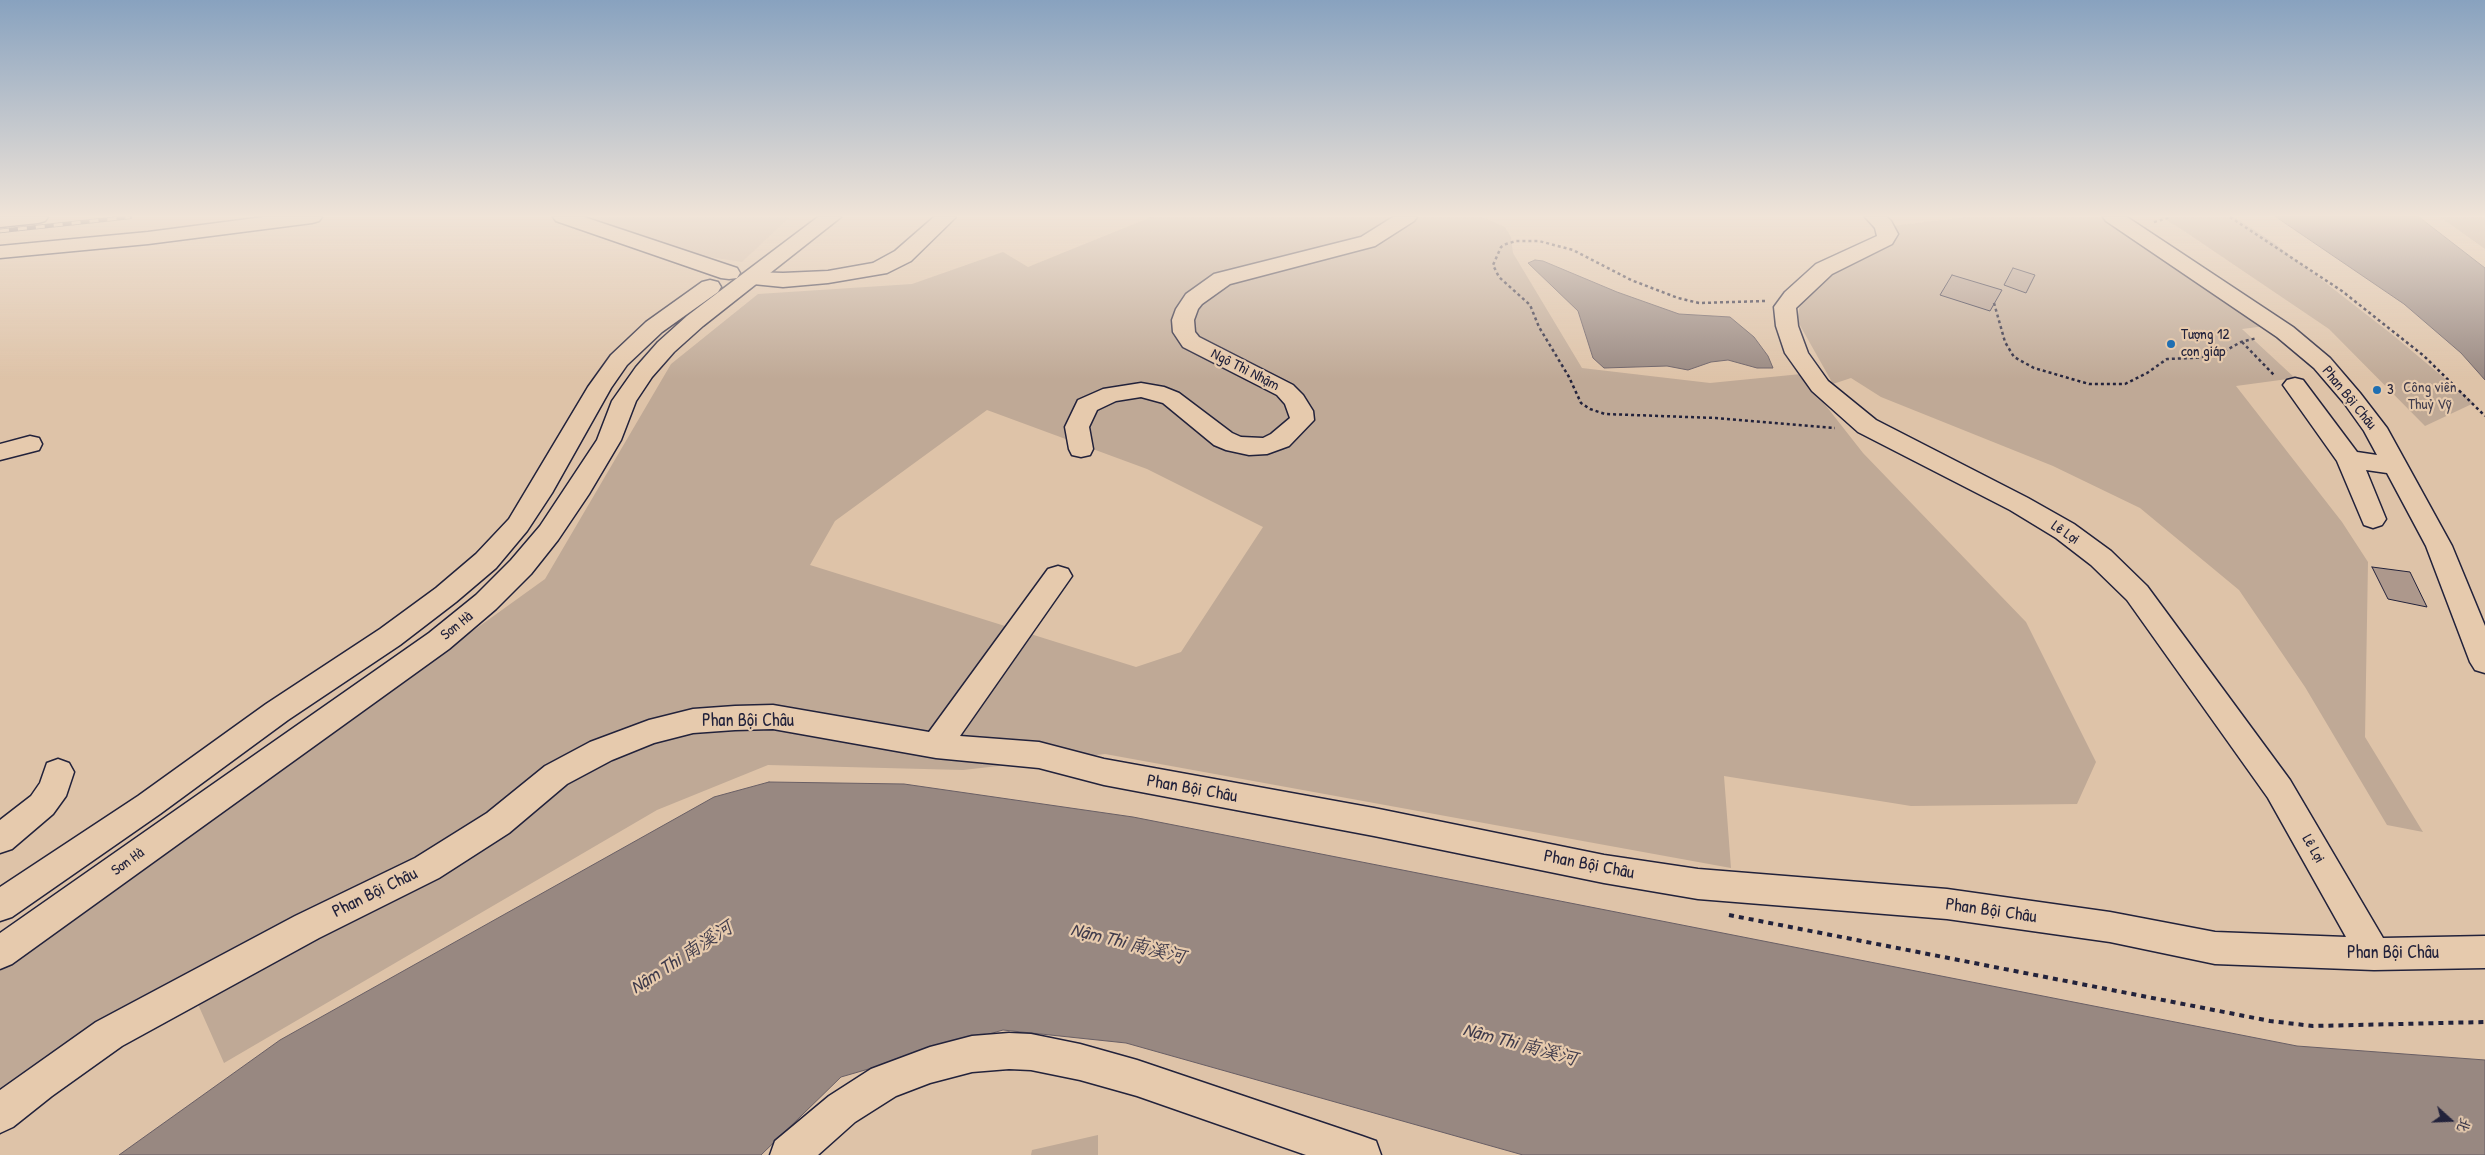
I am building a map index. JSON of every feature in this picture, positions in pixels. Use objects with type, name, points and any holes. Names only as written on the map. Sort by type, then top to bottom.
[{"type":"main road","points":[[726,271],[741,276],[782,280],[828,277],[863,271]]},
{"type":"main road","name":"Sơn Hà","points":[[0,953],[439,641],[486,602],[521,567],[549,533],[580,488],[609,440],[624,401],[644,372],[666,347],[746,271]]},
{"type":"main road","name":"Sơn Hà","points":[[0,906],[149,805],[277,712],[390,637],[453,589],[486,561],[518,525],[540,493],[600,387],[619,360],[654,327],[749,271]]},
{"type":"main road","name":"Ngô Thì Nhậm","points":[[1081,449],[1077,428],[1087,405],[1111,394],[1141,390],[1171,398],[1223,439],[1249,447],[1267,446],[1280,440],[1302,420],[1301,411],[1295,400],[1285,390],[1191,342],[1184,332],[1183,320],[1187,309],[1194,299],[1222,280],[1252,271]]},
{"type":"main road","points":[[1792,297],[1821,271]]},
{"type":"main road","name":"Phan Bội Châu","points":[[2194,271],[2285,332],[2322,364],[2375,428],[2439,546],[2485,662]]},
{"type":"main road","name":"Lê Lợi","points":[[1792,297],[1785,307],[1787,326],[1797,353],[1820,386],[1867,426],[2019,504],[2065,530],[2101,558],[2137,593],[2279,789],[2374,954]]},
{"type":"main road","points":[[2284,380],[2349,459],[2373,520]]},
{"type":"main road","points":[[0,452],[30,444]]},
{"type":"main road","points":[[2349,459],[2395,466]]},
{"type":"main road","points":[[936,746],[1058,576]]},
{"type":"main road","name":"Phan Bội Châu","points":[[0,1114],[39,1083],[109,1034],[307,927],[427,868],[498,823],[556,775],[601,751],[649,732],[694,721],[773,717],[936,746],[1039,755],[1104,772],[1365,820],[1604,869],[1698,884],[1947,904],[2110,927],[2215,948],[2374,954],[2485,952]]},
{"type":"main road","points":[[0,839],[42,805],[55,787],[58,772]]},
{"type":"main road","points":[[789,1155],[842,1109],[884,1082],[908,1072],[972,1054],[1009,1051],[1031,1052],[1080,1062],[1137,1078],[1362,1155]]},
{"type":"path","points":[[1496,271],[1499,277],[1530,305],[1539,328],[1569,377],[1581,403],[1590,409],[1604,414],[1716,418],[1834,428],[1867,426]]},
{"type":"path","points":[[1615,271],[1645,286],[1699,303],[1761,302],[1792,297]]},
{"type":"path","points":[[2312,271],[2342,291],[2424,356],[2485,416]]},
{"type":"path","points":[[1994,303],[2005,342],[2014,357],[2034,368],[2089,384],[2125,384],[2147,374],[2166,359],[2214,357],[2241,342],[2285,332]]},
{"type":"path","points":[[2241,342],[2284,380]]},
{"type":"path","points":[[1722,914],[2270,1021],[2313,1026],[2485,1022]]},
{"type":"green space","points":[[949,271],[1524,271],[1582,368],[1710,383],[1801,374],[1863,453],[2026,622],[2096,762],[2077,804],[1911,806],[1724,776],[1731,868],[1105,754],[963,770],[768,765],[657,810],[224,1063],[197,1002],[93,1057],[0,1135],[0,971],[545,579],[671,364],[758,294],[912,284]],"holes":[[[987,410],[1147,469],[1263,527],[1181,652],[1136,667],[810,565],[835,521]]]},
{"type":"green space","points":[[2189,271],[2266,326],[2242,329],[2295,378],[2236,386],[2342,522],[2368,562],[2365,737],[2423,832],[2387,825],[2305,687],[2239,590],[2140,508],[2053,466],[1881,397],[1851,378],[1833,384],[1797,320],[1800,304],[1830,272]]},
{"type":"green space","name":"Công viên Thuỷ Vỹ","points":[[2243,271],[2310,271],[2394,336],[2474,403],[2425,426],[2329,329]]},
{"type":"green space","points":[[1098,1135],[1098,1155],[1031,1155],[1032,1150]]},
{"type":"water","points":[[1536,271],[1567,271],[1617,292],[1679,314],[1730,317],[1754,337],[1768,356],[1773,368],[1757,368],[1728,360],[1711,362],[1688,370],[1667,366],[1604,368],[1593,358],[1578,311]]},
{"type":"water","points":[[2355,271],[2485,271],[2485,380],[2461,353],[2404,304]]},
{"type":"water","name":"Nậm Thi 南溪河","points":[[769,782],[904,784],[1133,817],[2297,1046],[2485,1060],[2485,1155],[1523,1155],[1126,1043],[1003,1030],[841,1077],[761,1155],[119,1155],[280,1040],[714,797]]},
{"type":"building","points":[[2011,271],[2022,271],[2035,275],[2026,293],[2004,285]]},
{"type":"building","points":[[1952,275],[2002,290],[1990,311],[1940,295]]},
{"type":"building","points":[[2372,567],[2410,572],[2427,607],[2388,599]]},
{"type":"place","name":"Tượng 12 con giáp","points":[[2171,344]]},
{"type":"place","name":"3","points":[[2377,390]]}]
